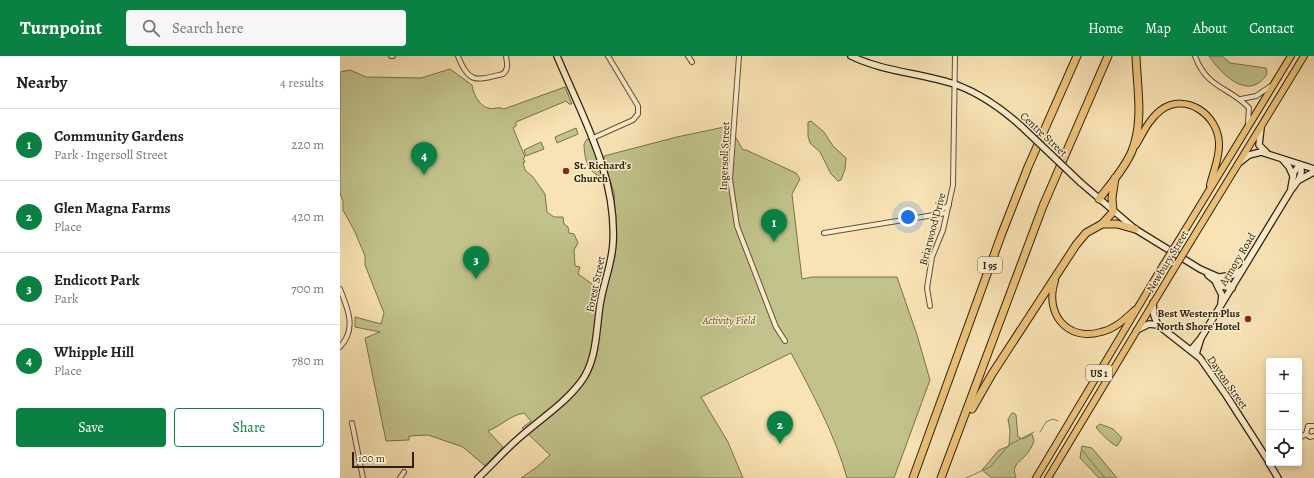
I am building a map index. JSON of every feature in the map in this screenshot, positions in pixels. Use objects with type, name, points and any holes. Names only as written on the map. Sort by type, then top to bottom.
[{"type":"highway","name":"I 95","points":[[913,478],[1002,233],[1028,167],[1077,56]]},
{"type":"highway","name":"I 95","points":[[941,478],[1043,206],[1108,56]]},
{"type":"highway","points":[[1099,200],[1132,152],[1137,131],[1139,113],[1136,56]]},
{"type":"highway","points":[[958,435],[984,387],[1084,234],[1102,224],[1113,212],[1112,198],[1115,178]]},
{"type":"highway","points":[[1102,224],[1117,224],[1134,229]]},
{"type":"main road","name":"Forest Street","points":[[478,478],[518,438],[574,391],[583,379],[590,364],[603,288],[612,256],[613,227],[609,188],[602,163],[557,56]]},
{"type":"main road","name":"Centre Street","points":[[851,56],[880,67],[956,85],[993,104],[1021,126],[1099,200],[1134,229],[1200,269],[1228,282],[1232,288]]},
{"type":"main road","name":"Newbury Street","points":[[1036,478],[1291,56]]},
{"type":"main road","name":"Newbury Street","points":[[1048,478],[1304,56]]},
{"type":"main road","points":[[1132,152],[1151,120],[1162,110],[1173,104],[1192,106],[1201,110],[1213,122],[1219,144],[1216,164],[1207,194]]},
{"type":"main road","points":[[1264,120],[1258,141],[1260,148],[1268,154]]},
{"type":"main road","points":[[1236,166],[1253,153],[1261,152],[1314,171]]},
{"type":"main road","points":[[1277,157],[1286,163],[1293,177]]},
{"type":"main road","points":[[1299,180],[1301,171],[1300,165]]},
{"type":"main road","name":"Armory Road","points":[[1291,190],[1296,168],[1300,165]]},
{"type":"main road","points":[[1299,180],[1314,171]]},
{"type":"main road","name":"Armory Road","points":[[1191,350],[1232,288],[1291,190],[1299,180]]},
{"type":"main road","points":[[1218,277],[1233,275],[1244,268]]},
{"type":"main road","name":"Centre Street","points":[[1200,269],[1216,283],[1232,288]]},
{"type":"main road","points":[[1057,275],[1051,295],[1052,308],[1059,320],[1070,329],[1083,334],[1105,331],[1122,321],[1139,306]]},
{"type":"main road","points":[[1216,283],[1222,295],[1220,306]]},
{"type":"main road","points":[[1153,303],[1154,316],[1158,325]]},
{"type":"main road","points":[[1137,330],[1149,324],[1158,325]]},
{"type":"main road","name":"Dayton Street","points":[[1158,325],[1196,354],[1209,370],[1266,454]]},
{"type":"main road","points":[[1179,341],[1199,340]]},
{"type":"main road","name":"Armory Road","points":[[1196,354],[1199,340]]},
{"type":"main road","name":"Dayton Street","points":[[1271,466],[1278,478]]},
{"type":"street","points":[[458,56],[468,75],[478,80],[506,72],[508,66],[506,56]]},
{"type":"street","points":[[592,138],[633,120],[638,114],[638,106],[608,56]]},
{"type":"street","points":[[688,56],[692,62]]},
{"type":"street","name":"Ingersoll Street","points":[[739,56],[730,179],[734,209],[737,226],[776,328],[785,341]]},
{"type":"street","name":"Briarwood Drive","points":[[930,306],[927,288],[932,257],[943,230],[953,185],[956,85],[955,56]]},
{"type":"street","points":[[1195,56],[1203,72],[1213,82],[1240,99],[1249,108],[1250,112],[1246,129]]},
{"type":"street","points":[[1240,99],[1256,96],[1274,84]]},
{"type":"street","points":[[935,214],[948,205]]},
{"type":"street","points":[[824,233],[946,213]]},
{"type":"street","points":[[340,289],[349,312],[350,327],[347,338],[340,347]]},
{"type":"street","points":[[352,423],[363,478]]},
{"type":"street","points":[[1302,436],[1306,434],[1308,426],[1314,426]]},
{"type":"street","points":[[1306,434],[1310,437],[1314,436]]},
{"type":"street","points":[[400,478],[404,472]]},
{"type":"green space","points":[[1209,56],[1222,56],[1230,63],[1266,68],[1267,74],[1260,82],[1252,86],[1244,86],[1236,83],[1221,71]]},
{"type":"green space","name":"Activity Field","points":[[450,69],[472,85],[479,102],[485,107],[490,108],[504,109],[565,87],[572,104],[569,104],[566,101],[516,122],[516,126],[513,128],[525,157],[523,158],[525,162],[523,163],[525,170],[533,177],[545,194],[547,212],[554,217],[563,217],[564,224],[568,227],[569,233],[574,234],[578,243],[574,250],[575,266],[580,267],[578,274],[595,286],[604,288],[615,257],[616,239],[614,192],[604,164],[604,156],[677,137],[729,126],[743,150],[796,173],[800,179],[792,194],[802,279],[812,277],[897,277],[917,335],[930,380],[894,478],[847,478],[830,430],[791,353],[701,397],[728,442],[743,478],[521,478],[537,467],[550,455],[522,428],[531,421],[524,413],[514,416],[488,431],[503,447],[485,466],[463,447],[428,435],[409,436],[409,440],[386,441],[365,338],[380,332],[355,327],[355,317],[381,324],[384,313],[365,265],[365,256],[355,232],[343,210],[343,201],[340,193],[340,72],[350,70],[366,77],[421,78]]},
{"type":"green space","points":[[811,121],[824,132],[833,146],[846,158],[845,169],[841,180],[838,181],[831,174],[820,152],[810,143],[808,136],[808,122]]},
{"type":"green space","points":[[576,128],[578,134],[557,143],[555,137]]},
{"type":"green space","points":[[587,139],[590,140],[599,161],[602,174],[599,176],[592,171],[587,163],[584,144]]},
{"type":"green space","points":[[541,142],[544,149],[526,156],[524,150]]},
{"type":"green space","points":[[1012,413],[1016,415],[1018,437],[1023,439],[1032,434],[1034,441],[1027,454],[1015,468],[1014,471],[1016,478],[992,478],[982,470],[999,450],[1009,446],[1010,431],[1008,419]]},
{"type":"green space","points":[[1100,424],[1113,429],[1122,438],[1117,446],[1109,441],[1097,429],[1096,427]]},
{"type":"green space","points":[[1082,446],[1092,448],[1117,478],[1099,478],[1080,458]]},
{"type":"waterway","points":[[1040,432],[1046,422],[1053,419],[1058,421]]},
{"type":"waterway","points":[[966,478],[990,467],[1009,445],[1034,432]]},
{"type":"waterway","points":[[1082,450],[1105,478]]},
{"type":"place","name":"St. Richard's Church","points":[[566,171]]},
{"type":"place","name":"Whipple Hill","points":[[424,175]]},
{"type":"place","name":"Community Gardens","points":[[774,242]]},
{"type":"place","name":"Endicott Park","points":[[476,279]]},
{"type":"place","name":"Best Western Plus North Shore Hotel","points":[[1248,319]]},
{"type":"place","name":"Glen Magna Farms","points":[[780,444]]}]
